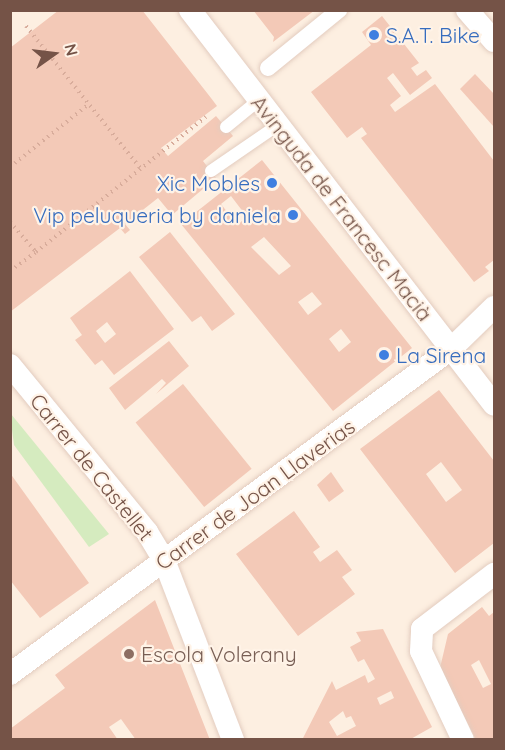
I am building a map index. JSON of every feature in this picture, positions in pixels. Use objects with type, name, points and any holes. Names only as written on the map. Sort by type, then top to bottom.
[{"type":"street","name":"Avinguda de Francesc Macià","points":[[190,10],[495,405]]},
{"type":"street","points":[[268,68],[339,10]]},
{"type":"street","points":[[467,10],[495,41]]},
{"type":"street","name":"Carrer de Joan Llaverias","points":[[10,674],[451,349],[495,308]]},
{"type":"street","name":"Carrer de Castellet","points":[[10,365],[147,532],[164,561],[233,740]]},
{"type":"street","points":[[458,738],[421,651],[422,629],[495,574]]},
{"type":"lane","points":[[226,127],[259,100]]},
{"type":"lane","points":[[211,171],[278,125]]},
{"type":"path","points":[[26,26],[140,168]]},
{"type":"path","points":[[10,167],[89,104]]},
{"type":"path","points":[[10,272],[217,110]]},
{"type":"path","points":[[10,222],[36,252]]},
{"type":"green space","points":[[10,414],[109,534],[89,547],[14,445]]},
{"type":"building","points":[[59,10],[142,10],[217,106],[161,148],[168,156],[216,116],[233,136],[203,161],[216,178],[172,215],[158,198],[125,224],[130,230],[125,234],[120,228],[10,312],[10,48]]},
{"type":"building","points":[[253,10],[315,10],[273,42],[274,37]]},
{"type":"building","points":[[382,16],[419,63],[411,68],[417,76],[426,70],[432,78],[410,95],[393,73],[387,78],[401,96],[390,105],[395,112],[435,84],[494,161],[494,260],[485,267],[489,271],[474,282],[361,138],[367,134],[362,127],[347,138],[311,92],[371,45],[362,32]]},
{"type":"building","points":[[475,74],[494,94],[494,127],[460,89]]},
{"type":"building","points":[[262,160],[412,348],[333,411],[181,224]],"holes":[[[231,196],[247,217],[237,225],[221,204]],[[264,237],[291,266],[279,275],[251,247]],[[312,292],[322,304],[308,315],[298,302]],[[341,329],[351,342],[339,352],[329,339]]]},
{"type":"building","points":[[170,232],[235,314],[212,331],[201,316],[192,322],[139,257]]},
{"type":"building","points":[[130,271],[174,329],[114,375],[102,360],[95,365],[75,340],[82,335],[70,318]],"holes":[[[107,322],[116,334],[105,343],[96,331]]]},
{"type":"building","points":[[169,341],[189,366],[156,394],[166,383],[162,379],[125,410],[109,388]]},
{"type":"building","points":[[183,384],[252,469],[204,507],[136,422]]},
{"type":"building","points":[[439,390],[494,461],[494,543],[455,573],[360,449]],"holes":[[[441,462],[462,490],[446,502],[426,474]]]},
{"type":"building","points":[[331,472],[344,491],[329,502],[317,485]]},
{"type":"building","points":[[10,473],[89,583],[40,618],[10,580]]},
{"type":"building","points":[[294,511],[320,547],[313,552],[320,562],[337,550],[352,570],[342,577],[355,594],[298,636],[236,554]]},
{"type":"building","name":"Escola Volerany","points":[[155,600],[210,740],[136,740],[121,719],[109,727],[118,740],[10,740],[10,729],[65,688],[55,675]]},
{"type":"building","points":[[482,607],[489,616],[494,612],[494,740],[476,740],[440,668],[448,634]],"holes":[[[479,660],[491,684],[483,688],[471,665]]]},
{"type":"building","points":[[383,629],[432,727],[409,740],[302,740],[332,681],[336,690],[365,675],[368,683],[375,679],[364,659],[358,662],[350,647],[361,641],[356,632]],"holes":[[[391,691],[394,698],[380,705],[377,698]],[[343,711],[346,718],[351,716],[356,726],[337,736],[329,722]]]},
{"type":"place","name":"S.A.T. Bike","points":[[374,35]]},
{"type":"place","name":"Xic Mobles","points":[[272,183]]},
{"type":"place","name":"Vip peluqueria by daniela","points":[[293,215]]},
{"type":"place","name":"La Sirena","points":[[384,355]]},
{"type":"place","name":"Escola Volerany","points":[[129,654]]}]
